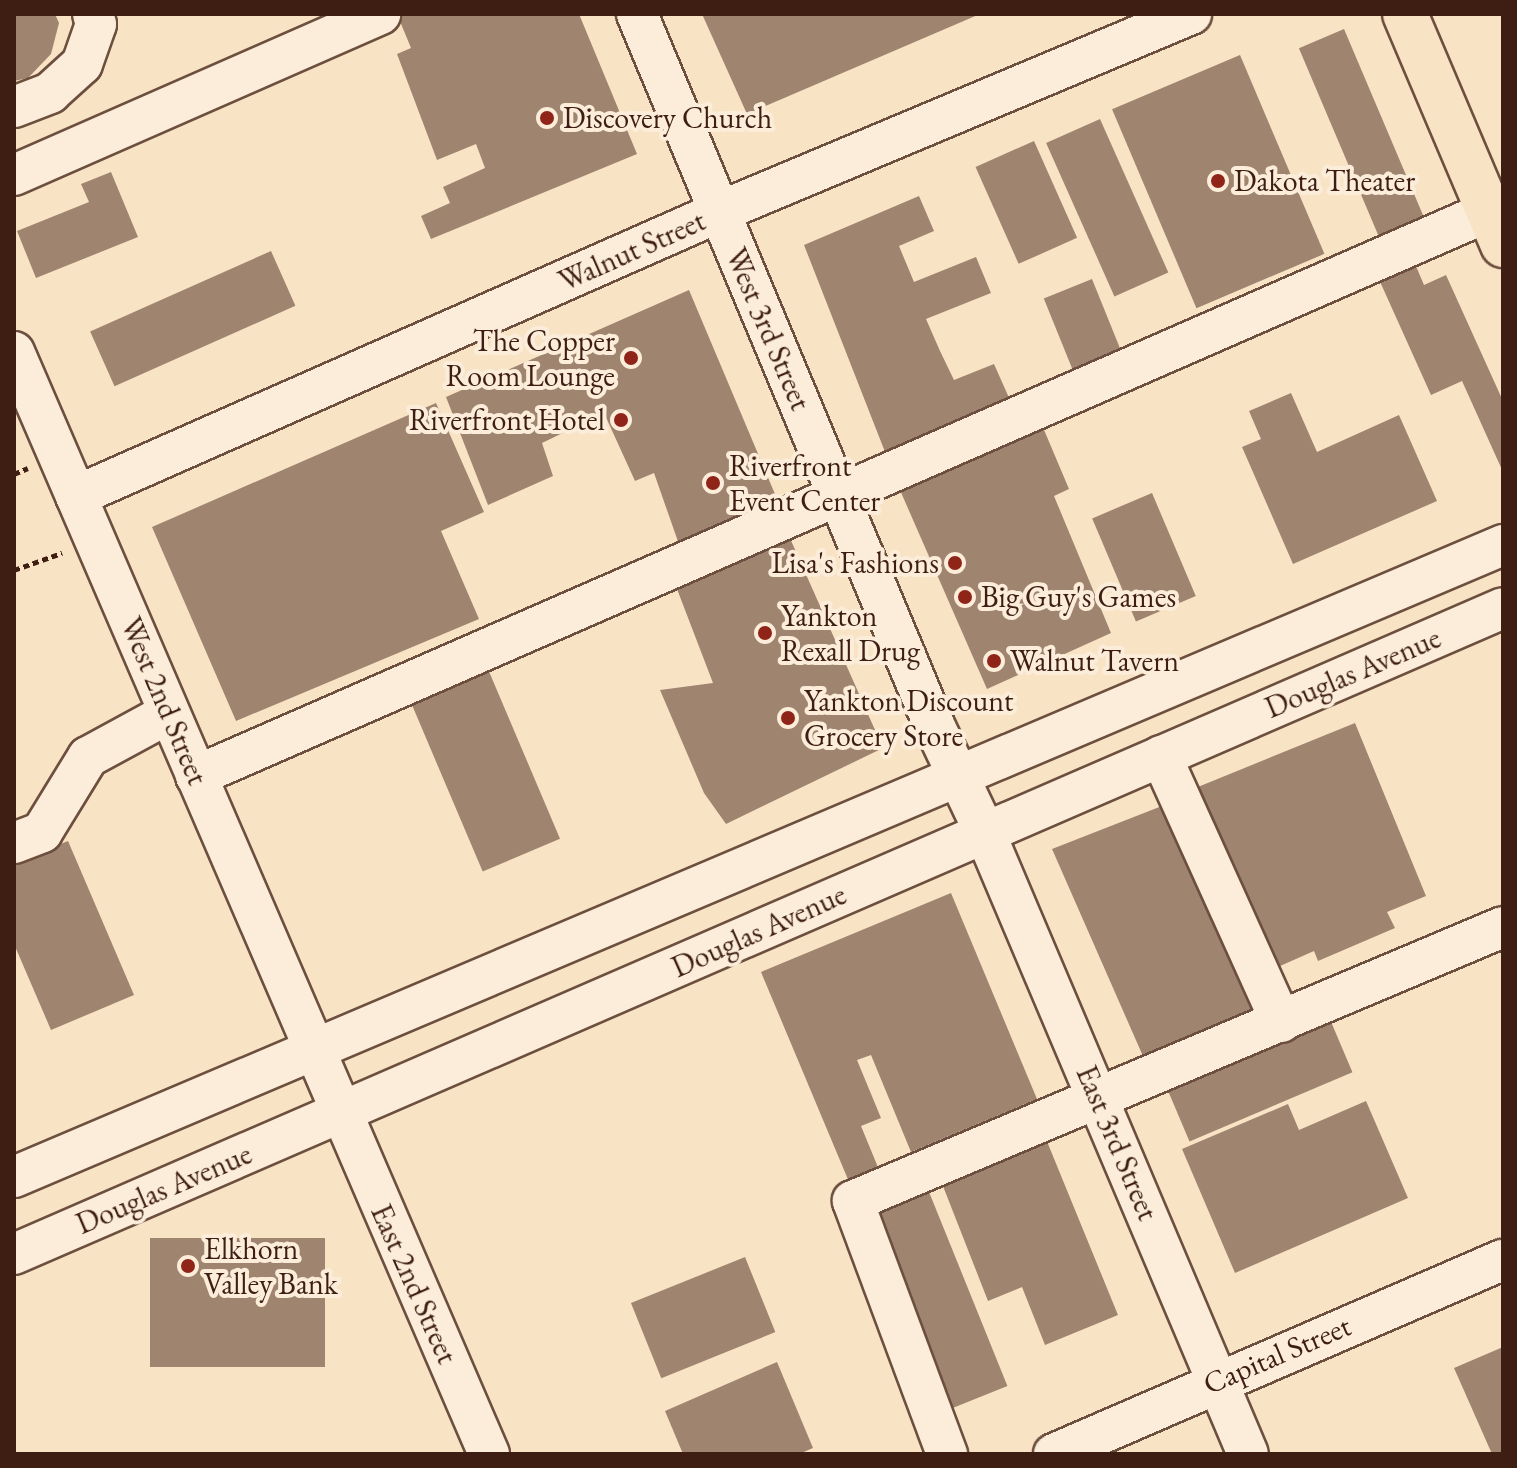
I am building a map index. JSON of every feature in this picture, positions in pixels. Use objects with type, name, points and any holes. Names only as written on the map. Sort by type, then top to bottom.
[{"type":"highway","points":[[1405,14],[1496,228]]},
{"type":"street","points":[[14,107],[50,93],[82,64],[96,24],[93,14]]},
{"type":"street","points":[[14,175],[380,14]]},
{"type":"street","name":"West 3rd Street","points":[[637,14],[958,777]]},
{"type":"street","name":"Walnut Street","points":[[76,496],[719,212],[1191,14]]},
{"type":"street","points":[[196,776],[840,494],[1496,228]]},
{"type":"street","name":"West 2nd Street","points":[[14,352],[341,1113]]},
{"type":"street","name":"Douglas Avenue","points":[[14,1177],[1503,545]]},
{"type":"street","name":"Douglas Avenue","points":[[14,1254],[1503,608]]},
{"type":"street","points":[[14,843],[42,832],[88,757],[169,713]]},
{"type":"street","points":[[1161,756],[1281,1022]]},
{"type":"street","name":"East 3rd Street","points":[[958,777],[1100,1100],[1248,1454]]},
{"type":"street","points":[[947,1454],[853,1201],[1100,1100],[1503,927]]},
{"type":"street","name":"East 2nd Street","points":[[341,1113],[489,1454]]},
{"type":"street","name":"Capital Street","points":[[1054,1454],[1216,1380],[1503,1260]]},
{"type":"path","points":[[14,570],[95,541]]},
{"type":"building","points":[[14,14],[55,14],[59,23],[51,54],[28,78],[14,81]]},
{"type":"building","points":[[397,14],[579,14],[637,154],[431,239],[421,216],[450,203],[443,187],[485,168],[476,144],[437,160],[397,54],[411,48]]},
{"type":"building","points":[[702,14],[980,14],[747,114]]},
{"type":"building","points":[[1344,29],[1424,217],[1379,236],[1299,48]]},
{"type":"building","name":"Dakota Theater","points":[[1240,55],[1324,254],[1196,308],[1112,109]]},
{"type":"building","points":[[1100,119],[1168,272],[1114,296],[1046,143]]},
{"type":"building","points":[[1034,141],[1077,238],[1019,264],[976,167]]},
{"type":"building","points":[[111,172],[138,237],[36,278],[17,231],[89,202],[81,184]]},
{"type":"building","points":[[919,196],[934,231],[899,246],[914,282],[976,257],[991,293],[926,319],[940,351],[954,380],[994,364],[1014,409],[887,457],[804,245]]},
{"type":"building","points":[[271,251],[295,306],[115,386],[90,332]]},
{"type":"building","points":[[1413,259],[1424,285],[1446,275],[1503,401],[1503,472],[1462,381],[1431,395],[1377,275]]},
{"type":"building","points":[[1092,279],[1122,354],[1074,374],[1044,298]]},
{"type":"building","points":[[689,290],[780,506],[681,550],[654,473],[635,481],[604,413],[542,443],[553,476],[488,505],[446,397]]},
{"type":"building","points":[[1291,393],[1317,452],[1399,415],[1437,501],[1293,564],[1242,447],[1261,439],[1249,411]]},
{"type":"building","points":[[436,403],[484,512],[441,531],[479,619],[236,721],[152,527]]},
{"type":"building","points":[[1039,418],[1069,489],[1054,496],[1111,633],[987,689],[896,481]]},
{"type":"building","points":[[1152,493],[1196,596],[1136,621],[1092,518]]},
{"type":"building","points":[[785,527],[883,748],[726,824],[704,793],[660,690],[713,683],[672,576]]},
{"type":"building","points":[[485,662],[560,839],[483,872],[408,695]]},
{"type":"building","points":[[1355,723],[1426,896],[1387,912],[1395,928],[1318,961],[1314,951],[1271,970],[1188,791]]},
{"type":"building","points":[[1167,804],[1191,874],[1200,870],[1261,1012],[1146,1063],[1052,849]]},
{"type":"building","points":[[68,841],[134,995],[51,1030],[14,944],[14,863]]},
{"type":"building","points":[[951,893],[1037,1099],[911,1152],[871,1055],[857,1060],[881,1118],[861,1126],[882,1177],[852,1189],[761,972]]},
{"type":"building","points":[[1329,1017],[1352,1072],[1190,1141],[1166,1086]]},
{"type":"building","points":[[1366,1101],[1408,1198],[1235,1273],[1182,1149],[1288,1104],[1299,1130]]},
{"type":"building","points":[[1046,1139],[1118,1315],[1045,1345],[1022,1287],[988,1301],[941,1181]]},
{"type":"building","points":[[925,1182],[1007,1386],[953,1408],[870,1204]]},
{"type":"building","points":[[150,1238],[325,1238],[325,1367],[150,1367]]},
{"type":"building","points":[[745,1257],[775,1332],[661,1378],[631,1303]]},
{"type":"building","points":[[1503,1347],[1503,1454],[1492,1454],[1454,1368]]},
{"type":"building","points":[[777,1362],[813,1448],[799,1454],[683,1454],[665,1411]]},
{"type":"place","name":"Discovery Church","points":[[547,118]]},
{"type":"place","name":"Dakota Theater","points":[[1218,181]]},
{"type":"place","name":"The Copper Room Lounge","points":[[631,358]]},
{"type":"place","name":"Riverfront Hotel","points":[[621,420]]},
{"type":"place","name":"Riverfront Event Center","points":[[713,483]]},
{"type":"place","name":"Lisa's Fashions","points":[[955,563]]},
{"type":"place","name":"Big Guy's Games","points":[[965,597]]},
{"type":"place","name":"Yankton Rexall Drug","points":[[765,633]]},
{"type":"place","name":"Walnut Tavern","points":[[994,661]]},
{"type":"place","name":"Yankton Discount Grocery Store","points":[[788,718]]},
{"type":"place","name":"Elkhorn Valley Bank","points":[[188,1266]]}]
